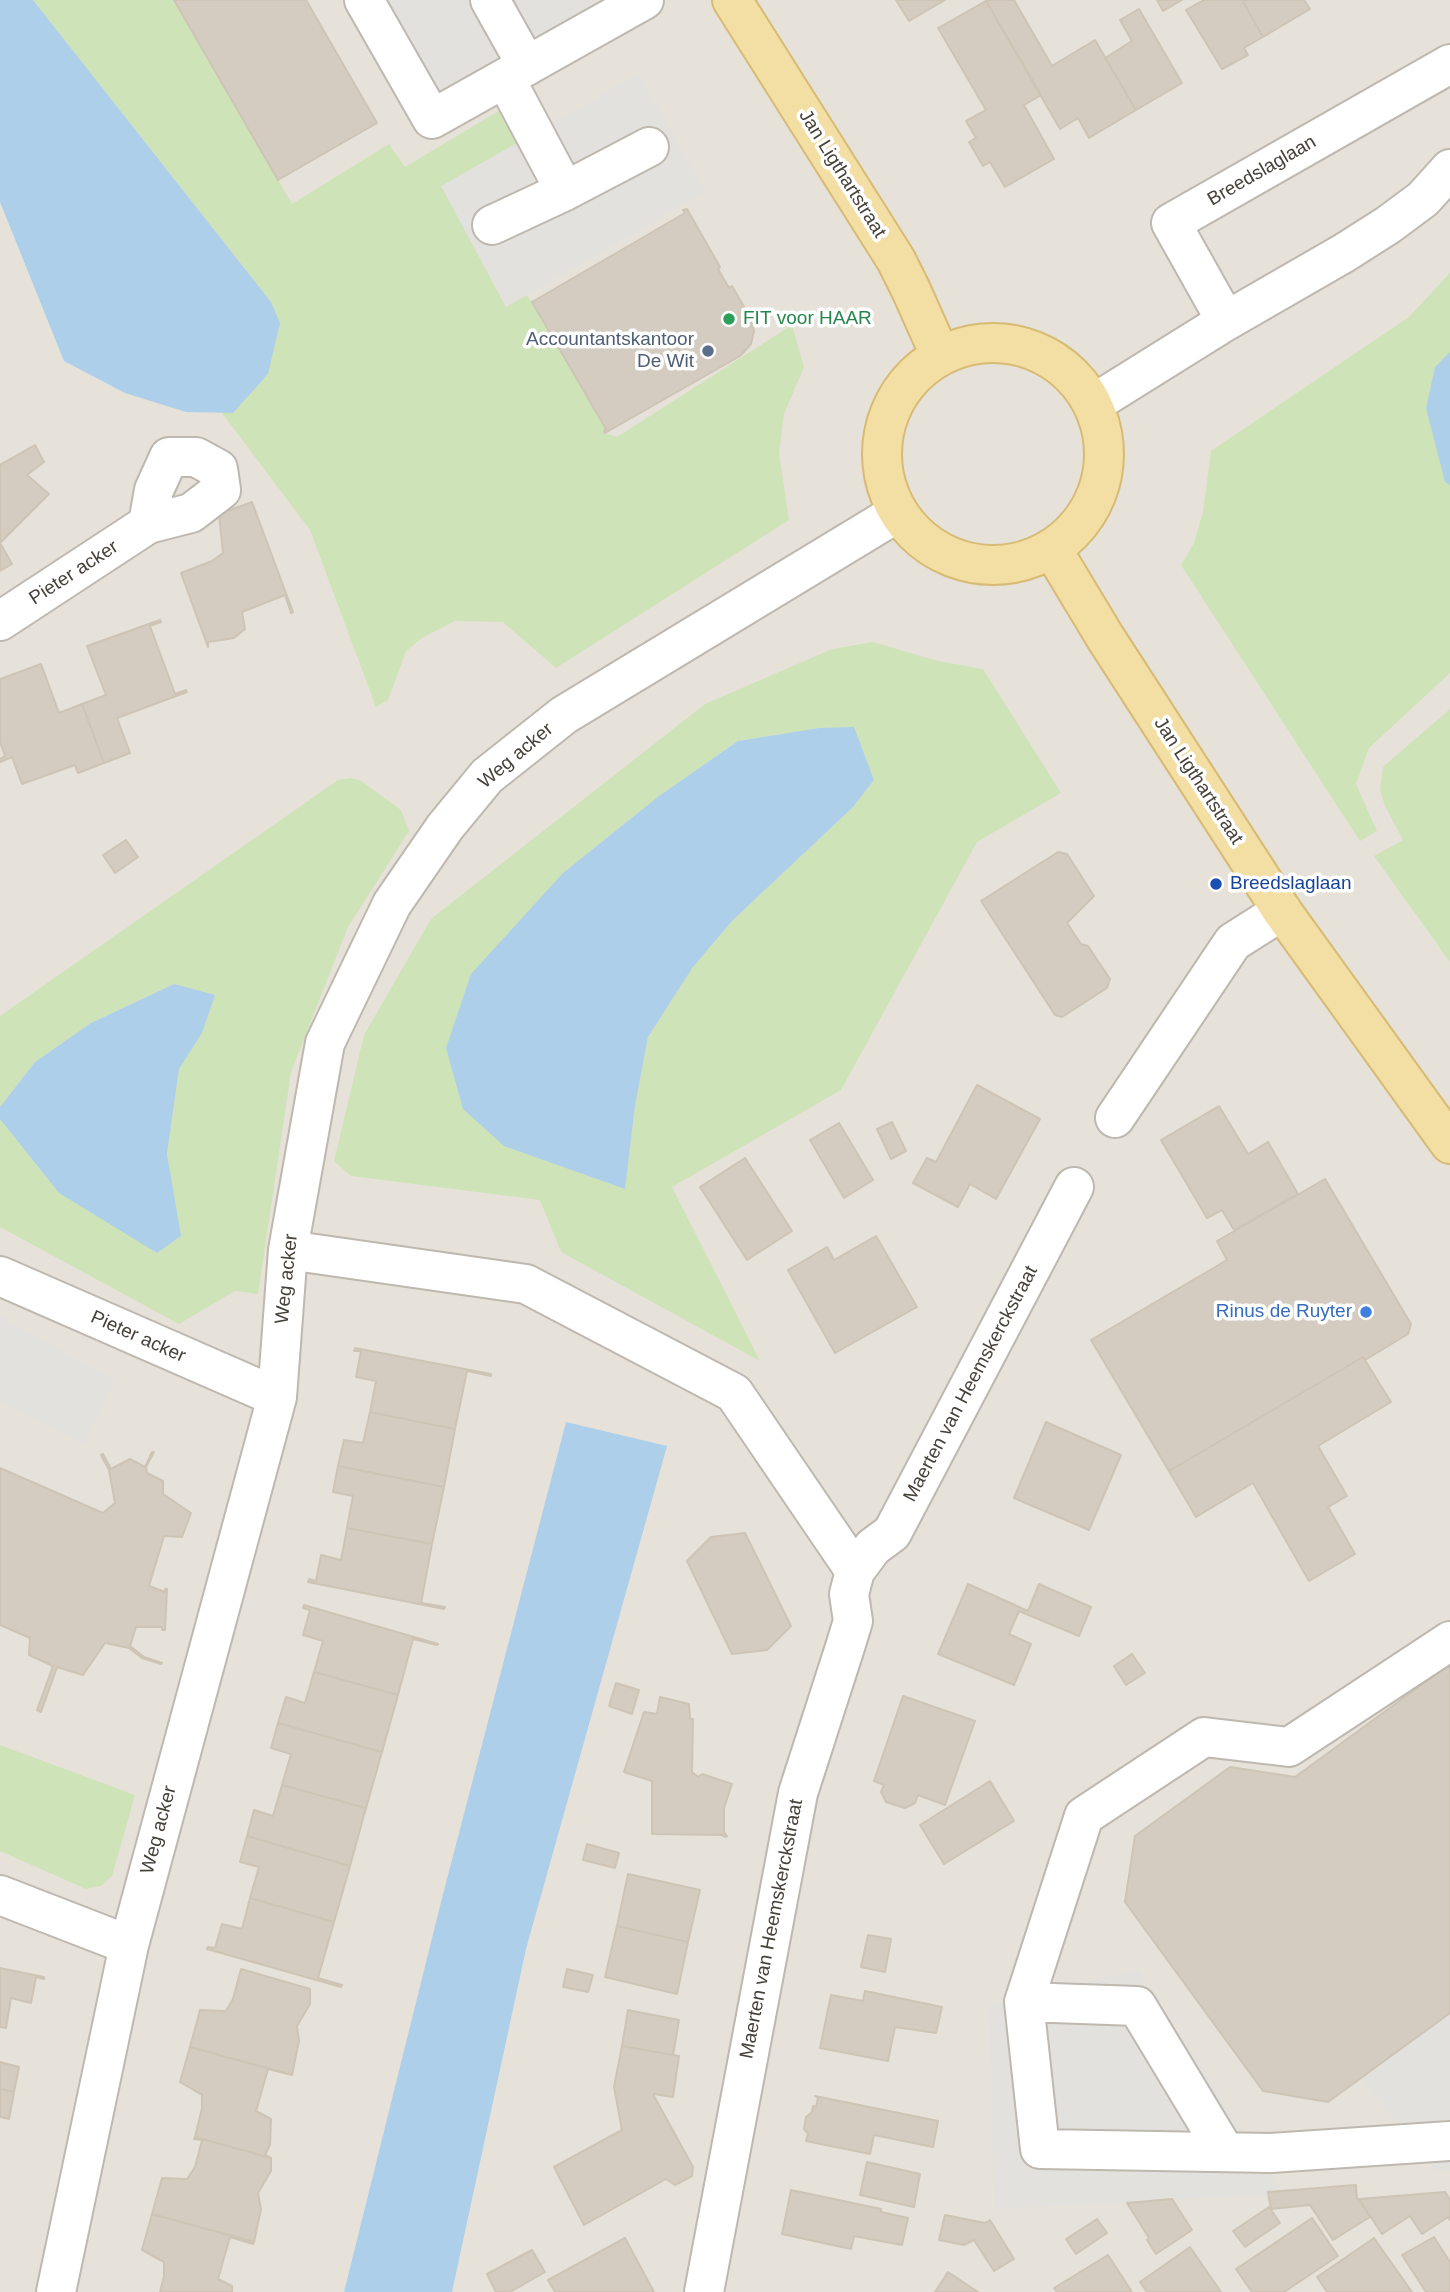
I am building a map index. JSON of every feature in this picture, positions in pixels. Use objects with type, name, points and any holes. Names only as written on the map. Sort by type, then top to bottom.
[{"type":"main road","name":"Jan Ligthartstraat","points":[[732,0],[896,260],[940,355]]},
{"type":"main road","points":[[1009,343],[1043,354],[1072,375],[1093,404],[1103,436],[1104,469],[1095,500],[1077,528],[1052,549],[1011,564],[968,564],[927,545],[897,513],[881,471],[884,425],[905,384],[940,355],[974,344],[1009,343]]},
{"type":"main road","name":"Jan Ligthartstraat","points":[[1052,549],[1105,637],[1282,911],[1450,1144]]},
{"type":"street","points":[[364,0],[432,118],[644,0]]},
{"type":"street","points":[[490,0],[516,72],[565,191]]},
{"type":"street","name":"Breedslaglaan","points":[[1226,321],[1171,223],[1450,64]]},
{"type":"street","points":[[492,225],[649,147]]},
{"type":"street","points":[[1093,404],[1388,225],[1423,199],[1450,169]]},
{"type":"street","name":"Weg acker","points":[[56,2292],[129,1945],[277,1397],[288,1250],[325,1043],[392,904],[453,817],[487,776],[564,715],[897,513]]},
{"type":"street","name":"Pieter acker","points":[[0,621],[148,524]]},
{"type":"street","points":[[1115,1118],[1233,942],[1282,911]]},
{"type":"street","name":"Maerten van Heemskerckstraat","points":[[704,2292],[798,1793],[853,1621],[849,1594],[855,1571],[873,1547],[892,1532],[1074,1187]]},
{"type":"street","points":[[288,1250],[526,1284],[734,1393],[855,1571]]},
{"type":"street","name":"Pieter acker","points":[[0,1276],[277,1397]]},
{"type":"street","points":[[1450,1641],[1289,1747],[1203,1737],[1084,1816],[1024,2002],[1040,2148],[1271,2153],[1450,2141]]},
{"type":"street","points":[[0,1895],[129,1945]]},
{"type":"street","points":[[1024,2002],[1138,2006],[1225,2152]]},
{"type":"shaded area","points":[[0,0],[1450,0],[1450,2292],[0,2292]]},
{"type":"shaded area","points":[[371,0],[594,0],[598,7],[427,98]]},
{"type":"shaded area","points":[[639,74],[705,192],[506,307],[441,186]]},
{"type":"shaded area","points":[[0,1316],[115,1380],[84,1444],[0,1401]]},
{"type":"shaded area","points":[[1138,1970],[1283,2194],[994,2209],[989,2004]]},
{"type":"shaded area","points":[[1450,2013],[1450,2170],[1437,2171],[1360,2078]]},
{"type":"green space","points":[[33,0],[174,0],[292,204],[389,144],[405,167],[502,109],[523,139],[506,306],[527,295],[606,429],[605,433],[617,437],[792,325],[804,367],[784,414],[779,453],[789,520],[556,668],[503,622],[455,621],[422,638],[406,651],[388,700],[376,707],[310,530],[222,413],[234,413],[271,302]]},
{"type":"green space","points":[[1450,273],[1450,673],[1369,748],[1356,784],[1377,831],[1360,841],[1181,565],[1194,543],[1203,512],[1211,451],[1409,317]]},
{"type":"green space","points":[[873,642],[938,661],[983,669],[1061,793],[977,842],[841,1090],[672,1187],[760,1361],[561,1252],[540,1200],[351,1176],[334,1161],[364,1035],[431,919],[705,704],[832,649]],"holes":[[[819,728],[854,728],[874,780],[853,807],[732,921],[693,967],[648,1037],[635,1106],[625,1188],[583,1172],[563,873],[659,796],[738,741]]]},
{"type":"green space","points":[[1450,709],[1450,962],[1374,856],[1403,840],[1385,806],[1380,790],[1383,767]]},
{"type":"green space","points":[[351,778],[361,781],[401,810],[409,831],[348,927],[291,1072],[258,1294],[235,1291],[179,1324],[0,1227],[0,1119],[59,1193],[180,1236],[167,1154],[179,1068],[202,1033],[174,984],[91,1023],[35,1062],[0,1107],[0,1016],[338,780]]},
{"type":"green space","points":[[0,1745],[135,1795],[112,1876],[101,1886],[86,1889],[0,1851]]},
{"type":"water","points":[[0,0],[33,0],[271,302],[280,323],[268,374],[233,413],[186,412],[125,393],[64,361],[0,202]]},
{"type":"water","points":[[1450,352],[1450,485],[1445,482],[1426,408],[1435,367]]},
{"type":"water","points":[[854,727],[874,780],[853,807],[732,921],[693,967],[648,1037],[635,1106],[625,1189],[504,1146],[463,1109],[446,1048],[471,974],[563,873],[659,796],[738,741],[819,728]]},
{"type":"water","points":[[174,984],[215,995],[202,1033],[179,1069],[167,1154],[181,1236],[157,1253],[59,1193],[0,1119],[0,1107],[35,1062],[91,1023]]},
{"type":"water","points":[[566,1422],[667,1446],[526,1949],[452,2292],[344,2292],[441,1902]]},
{"type":"building","points":[[174,0],[306,0],[377,123],[278,180]]},
{"type":"building","points":[[896,0],[945,0],[909,21]]},
{"type":"building","points":[[1014,0],[1052,66],[1095,40],[1136,110],[1089,138],[1078,118],[1060,129],[986,1]]},
{"type":"building","points":[[1157,0],[1182,0],[1163,11]]},
{"type":"building","points":[[1204,0],[1242,0],[1263,37],[1244,48],[1248,55],[1222,69],[1186,10]]},
{"type":"building","points":[[1242,0],[1304,0],[1310,9],[1263,37]]},
{"type":"building","points":[[986,1],[1041,95],[1024,105],[1054,159],[1005,187],[990,162],[983,166],[969,142],[976,138],[966,121],[986,110],[938,28]]},
{"type":"building","points":[[1139,9],[1182,83],[1136,110],[1105,58],[1132,41],[1120,20]]},
{"type":"building","points":[[687,209],[729,288],[732,286],[750,317],[754,331],[751,344],[740,356],[605,433],[606,429],[532,302],[685,213],[683,210]]},
{"type":"building","points":[[35,445],[44,462],[27,475],[49,494],[0,543],[0,465]]},
{"type":"building","points":[[252,502],[293,612],[291,613],[285,595],[242,612],[245,629],[234,638],[208,642],[208,647],[181,573],[212,561],[223,553],[219,514]]},
{"type":"building","points":[[0,543],[12,564],[0,571]]},
{"type":"building","points":[[160,620],[161,622],[150,626],[175,694],[186,690],[187,692],[117,718],[130,753],[104,763],[82,704],[106,695],[87,646]]},
{"type":"building","points":[[41,664],[59,713],[82,704],[104,763],[78,773],[75,765],[22,784],[12,757],[0,762],[5,756],[0,742],[0,679]]},
{"type":"building","points":[[126,840],[138,857],[115,873],[103,855]]},
{"type":"building","points":[[1058,852],[1067,854],[1094,896],[1067,923],[1081,944],[1088,946],[1110,979],[1107,988],[1062,1017],[1055,1015],[981,901]]},
{"type":"building","points":[[977,1085],[1040,1119],[996,1199],[970,1184],[958,1207],[913,1183],[927,1158],[936,1162]]},
{"type":"building","points":[[1219,1106],[1248,1154],[1268,1142],[1298,1194],[1234,1230],[1222,1210],[1207,1218],[1161,1140]]},
{"type":"building","points":[[892,1122],[906,1151],[891,1159],[877,1129]]},
{"type":"building","points":[[839,1123],[873,1180],[844,1198],[810,1140]]},
{"type":"building","points":[[745,1158],[792,1231],[747,1260],[700,1187]]},
{"type":"building","points":[[1325,1179],[1411,1324],[1408,1334],[1365,1360],[1363,1357],[1169,1471],[1091,1340],[1227,1260],[1217,1241]]},
{"type":"building","points":[[876,1236],[917,1307],[835,1353],[788,1270],[827,1247],[834,1260]]},
{"type":"building","points":[[355,1348],[491,1374],[491,1376],[467,1371],[455,1429],[370,1412],[376,1381],[356,1377],[361,1351],[354,1351]]},
{"type":"building","points":[[1363,1357],[1391,1402],[1318,1446],[1347,1496],[1328,1507],[1355,1554],[1309,1581],[1253,1483],[1196,1517],[1169,1471]]},
{"type":"building","points":[[370,1412],[455,1429],[444,1487],[338,1466],[344,1440],[363,1443]]},
{"type":"building","points":[[1046,1422],[1121,1455],[1089,1530],[1014,1498]]},
{"type":"building","points":[[152,1452],[146,1467],[147,1473],[163,1481],[163,1494],[191,1513],[182,1537],[164,1536],[149,1586],[165,1592],[167,1589],[165,1630],[162,1630],[162,1627],[136,1627],[130,1646],[144,1657],[162,1663],[142,1658],[129,1648],[105,1643],[83,1675],[57,1667],[41,1712],[37,1710],[53,1666],[29,1655],[30,1638],[0,1625],[0,1468],[103,1513],[115,1503],[109,1470],[101,1455],[103,1454],[111,1469],[130,1459],[145,1467]]},
{"type":"building","points":[[338,1466],[444,1487],[432,1544],[347,1528],[353,1496],[333,1492]]},
{"type":"building","points":[[347,1528],[432,1544],[421,1603],[445,1607],[444,1609],[308,1582],[309,1579],[316,1581],[321,1555],[341,1560]]},
{"type":"building","points":[[745,1533],[791,1626],[767,1650],[732,1654],[687,1561],[711,1537]]},
{"type":"building","points":[[968,1584],[1028,1611],[1039,1584],[1091,1607],[1079,1636],[1019,1611],[1009,1634],[1031,1644],[1014,1685],[938,1654]]},
{"type":"building","points":[[304,1605],[438,1644],[413,1639],[398,1695],[314,1672],[323,1641],[303,1635],[310,1610],[303,1608]]},
{"type":"building","points":[[1132,1654],[1145,1673],[1126,1685],[1114,1666]]},
{"type":"building","points":[[1450,1664],[1450,2013],[1328,2102],[1263,2091],[1125,1902],[1135,1836],[1230,1767],[1295,1777]]},
{"type":"building","points":[[314,1672],[398,1695],[382,1752],[278,1723],[286,1697],[305,1703]]},
{"type":"building","points":[[616,1683],[639,1690],[632,1714],[609,1706]]},
{"type":"building","points":[[903,1696],[975,1721],[945,1805],[918,1795],[915,1803],[905,1808],[886,1802],[881,1792],[884,1785],[874,1781]]},
{"type":"building","points":[[660,1697],[689,1704],[690,1719],[693,1719],[692,1772],[698,1777],[702,1774],[732,1784],[724,1808],[725,1837],[652,1834],[652,1781],[624,1772],[644,1712],[657,1714]]},
{"type":"building","points":[[278,1723],[382,1752],[366,1808],[282,1785],[291,1754],[271,1748]]},
{"type":"building","points":[[990,1781],[1014,1821],[944,1864],[920,1825]]},
{"type":"building","points":[[282,1785],[366,1808],[350,1866],[247,1836],[254,1810],[273,1816]]},
{"type":"building","points":[[247,1836],[350,1866],[334,1922],[250,1898],[259,1867],[240,1862]]},
{"type":"building","points":[[587,1844],[619,1853],[615,1868],[583,1860]]},
{"type":"building","points":[[628,1874],[700,1890],[688,1942],[617,1926]]},
{"type":"building","points":[[250,1898],[334,1922],[318,1978],[342,1985],[341,1987],[207,1949],[215,1948],[222,1924],[242,1929]]},
{"type":"building","points":[[617,1926],[688,1942],[677,1994],[605,1977]]},
{"type":"building","points":[[868,1935],[891,1939],[885,1972],[861,1967]]},
{"type":"building","points":[[0,1968],[44,1977],[36,1977],[31,2003],[11,1998],[6,2028],[0,2027]]},
{"type":"building","points":[[241,1969],[310,1989],[310,2004],[297,2026],[299,2041],[292,2075],[190,2047],[200,2010],[226,2011],[233,1999]]},
{"type":"building","points":[[567,1969],[593,1975],[588,1992],[563,1987]]},
{"type":"building","points":[[865,1991],[942,2007],[936,2033],[895,2027],[888,2061],[820,2048],[831,1995],[863,2001]]},
{"type":"building","points":[[628,2010],[679,2020],[673,2055],[622,2046]]},
{"type":"building","points":[[622,2046],[679,2056],[673,2097],[654,2096],[693,2167],[692,2176],[675,2185],[666,2179],[584,2225],[554,2167],[622,2130],[614,2087]]},
{"type":"building","points":[[190,2047],[292,2075],[268,2069],[256,2111],[271,2119],[270,2145],[265,2155],[271,2158],[195,2137],[202,2108],[202,2095],[180,2082]]},
{"type":"building","points":[[0,2062],[19,2067],[14,2092],[0,2089]]},
{"type":"building","points":[[0,2089],[14,2092],[9,2119],[0,2117]]},
{"type":"building","points":[[815,2096],[938,2121],[933,2147],[874,2135],[870,2154],[806,2141],[806,2117],[812,2112],[813,2106],[816,2107],[818,2098]]},
{"type":"building","points":[[195,2137],[271,2158],[271,2171],[258,2193],[261,2209],[254,2242],[152,2214],[162,2178],[187,2179],[195,2167],[202,2140],[194,2139]]},
{"type":"building","points":[[867,2162],[920,2174],[914,2207],[860,2195]]},
{"type":"building","points":[[1356,2185],[1357,2199],[1370,2217],[1333,2240],[1310,2205],[1271,2209],[1268,2192]]},
{"type":"building","points":[[791,2190],[881,2209],[881,2212],[908,2218],[902,2245],[854,2236],[851,2249],[782,2234]]},
{"type":"building","points":[[1445,2192],[1450,2200],[1450,2220],[1448,2217],[1422,2234],[1410,2216],[1382,2234],[1359,2199]]},
{"type":"building","points":[[1172,2199],[1192,2230],[1156,2254],[1127,2203]]},
{"type":"building","points":[[1269,2207],[1280,2223],[1245,2247],[1233,2231]]},
{"type":"building","points":[[152,2214],[254,2242],[253,2244],[230,2237],[218,2279],[232,2286],[232,2292],[160,2292],[164,2262],[142,2250]]},
{"type":"building","points":[[945,2215],[985,2223],[990,2220],[1014,2259],[994,2271],[974,2240],[964,2245],[939,2240]]},
{"type":"building","points":[[1312,2218],[1338,2256],[1284,2292],[1252,2292],[1236,2269]]},
{"type":"building","points":[[1097,2219],[1107,2233],[1076,2254],[1066,2239]]},
{"type":"building","points":[[1434,2237],[1450,2262],[1450,2292],[1426,2292],[1402,2255]]},
{"type":"building","points":[[625,2238],[654,2292],[555,2292],[548,2280]]},
{"type":"building","points":[[1374,2238],[1412,2292],[1327,2292],[1317,2277]]},
{"type":"building","points":[[1190,2247],[1221,2292],[1147,2292],[1140,2282]]},
{"type":"building","points":[[532,2250],[545,2272],[510,2292],[496,2292],[487,2274]]},
{"type":"building","points":[[1108,2255],[1132,2292],[1057,2292],[1054,2288]]},
{"type":"building","points":[[948,2272],[978,2292],[935,2292]]},
{"type":"place","name":"FIT voor HAAR","points":[[729,319]]},
{"type":"place","name":"Accountantskantoor De Wit","points":[[708,351]]},
{"type":"place","name":"Breedslaglaan","points":[[1216,884]]},
{"type":"place","name":"Rinus de Ruyter","points":[[1366,1312]]}]
